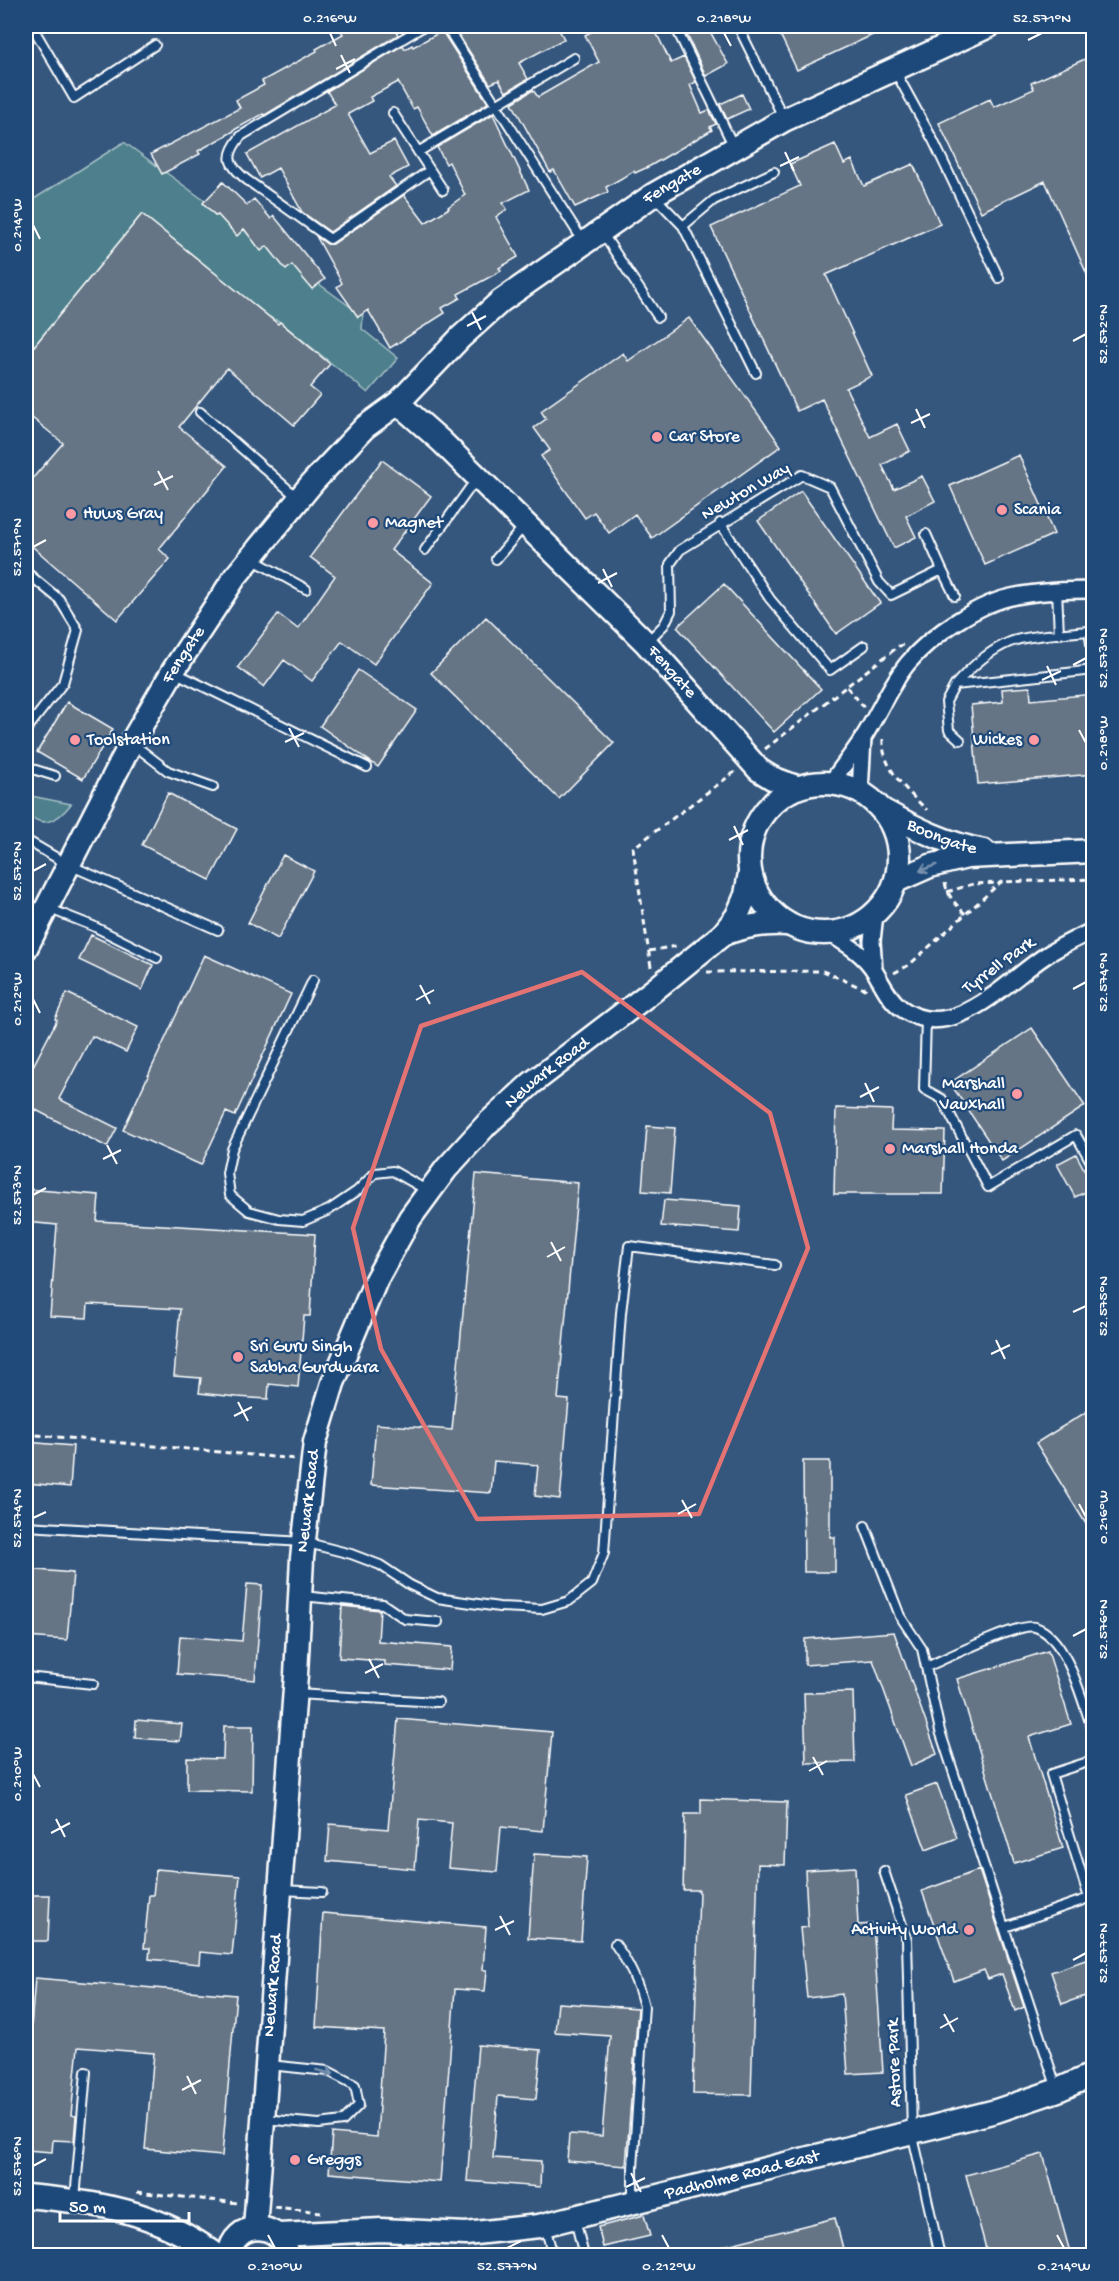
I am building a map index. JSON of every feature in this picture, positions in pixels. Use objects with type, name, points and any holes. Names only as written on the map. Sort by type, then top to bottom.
[{"type":"street","name":"Fengate","points":[[26,948],[67,864],[131,743],[173,671],[235,577],[299,499],[365,427],[398,403],[461,337],[501,301],[653,195],[784,120],[894,69],[960,35],[989,26]]},
{"type":"street","name":"Fengate","points":[[398,403],[441,441],[646,643],[754,765],[772,778],[796,788]]},
{"type":"street","points":[[831,783],[863,738],[887,694],[908,663],[932,639],[971,613],[1013,596],[1057,590],[1094,590]]},
{"type":"street","points":[[860,792],[863,738]]},
{"type":"street","points":[[754,765],[758,802],[748,858],[757,893],[770,911],[788,924],[808,932],[830,933],[854,927],[875,914],[896,881],[899,863],[898,844],[892,826],[882,810],[860,792],[846,786],[813,783],[796,788],[779,797],[764,811],[754,828]]},
{"type":"street","name":"Boongate","points":[[882,810],[935,837],[962,846],[1004,855]]},
{"type":"street","name":"Boongate","points":[[896,881],[941,863],[967,857],[1094,851]]},
{"type":"street","name":"Newark Road","points":[[255,2228],[304,1542],[315,1442],[333,1383],[376,1280],[410,1218],[446,1169],[487,1124],[532,1083],[723,934],[737,916],[746,895],[750,873]]},
{"type":"street","points":[[874,970],[872,942],[875,914]]},
{"type":"street","name":"Newark Road","points":[[723,934],[754,924],[788,924]]},
{"type":"street","name":"Tyrrell Park","points":[[830,933],[854,948],[874,970],[886,992],[898,1006],[913,1017],[931,1021],[951,1018],[969,1011],[1044,956],[1094,930]]},
{"type":"street","name":"Padholme Road East","points":[[255,2228],[272,2230],[284,2245],[346,2232],[381,2230],[466,2234],[544,2224],[996,2111],[1058,2090],[1094,2074]]},
{"type":"street","points":[[26,2196],[101,2204],[151,2217],[179,2232],[223,2242],[227,2251],[239,2235],[255,2228]]},
{"type":"street","name":"Padholme Road East","points":[[300,2256],[313,2247],[346,2232]]},
{"type":"lane","points":[[32,26],[74,98],[155,45]]},
{"type":"lane","points":[[424,26],[241,136],[232,147],[229,158],[234,170],[330,238],[430,170]]},
{"type":"lane","points":[[446,26],[496,105],[592,236],[658,317]]},
{"type":"lane","points":[[675,26],[734,149]]},
{"type":"lane","points":[[738,26],[784,120]]},
{"type":"lane","points":[[418,152],[574,57]]},
{"type":"lane","points":[[894,69],[933,140],[999,278]]},
{"type":"lane","points":[[393,113],[442,190]]},
{"type":"lane","points":[[683,226],[714,200],[774,172]]},
{"type":"lane","points":[[653,195],[683,226],[756,373]]},
{"type":"lane","points":[[201,412],[299,499]]},
{"type":"lane","name":"Newton Way","points":[[646,643],[664,625],[671,611],[670,564],[680,550],[720,523],[802,475],[830,488],[879,582],[891,595],[942,570]]},
{"type":"lane","points":[[425,550],[478,477]]},
{"type":"lane","points":[[720,523],[770,599],[830,670],[864,646]]},
{"type":"lane","points":[[496,559],[526,524]]},
{"type":"lane","points":[[926,534],[955,596]]},
{"type":"lane","points":[[251,558],[306,588]]},
{"type":"lane","points":[[26,572],[59,599],[78,630],[63,683],[26,729]]},
{"type":"lane","points":[[1057,590],[1059,634]]},
{"type":"lane","points":[[960,740],[949,730],[946,702],[955,685],[972,665],[1010,642],[1089,631],[1094,663]]},
{"type":"lane","points":[[955,685],[1094,670]]},
{"type":"lane","points":[[173,671],[367,767]]},
{"type":"lane","points":[[131,743],[168,771],[213,787]]},
{"type":"lane","points":[[26,767],[55,776]]},
{"type":"lane","points":[[26,840],[67,864],[218,930]]},
{"type":"lane","points":[[46,907],[93,926],[157,958]]},
{"type":"lane","points":[[313,980],[232,1149],[227,1173],[230,1195],[249,1211],[279,1219],[303,1221],[329,1210],[357,1191],[375,1173],[393,1171],[429,1192]]},
{"type":"lane","points":[[926,1019],[924,1089],[942,1099],[988,1186],[1076,1135],[1094,1167]]},
{"type":"lane","points":[[26,1526],[304,1542],[351,1554],[380,1565],[410,1585],[437,1598],[499,1607],[542,1608],[569,1600],[592,1583],[604,1553],[621,1313],[629,1246],[775,1265]]},
{"type":"lane","points":[[865,1526],[900,1616],[922,1649],[940,1731],[1058,2090]]},
{"type":"lane","points":[[300,1596],[383,1604],[405,1619],[438,1622]]},
{"type":"lane","points":[[926,1666],[1016,1628],[1033,1626],[1045,1632],[1056,1643],[1069,1664],[1094,1734]]},
{"type":"lane","points":[[26,1677],[93,1684]]},
{"type":"lane","points":[[294,1694],[438,1702]]},
{"type":"lane","points":[[1005,1928],[1089,1898],[1051,1774],[1094,1760]]},
{"type":"lane","name":"Astore Park","points":[[884,1871],[907,1940],[912,2132],[940,2256]]},
{"type":"lane","points":[[280,1890],[322,1892]]},
{"type":"lane","points":[[615,1944],[629,1962],[639,1984],[644,2006],[633,2168],[633,2203]]},
{"type":"lane","points":[[263,2119],[319,2124],[343,2121],[359,2105],[355,2085],[328,2071],[267,2064]]},
{"type":"lane","points":[[75,2201],[86,2072]]},
{"type":"lane","points":[[575,2217],[584,2256]]},
{"type":"lane","points":[[544,2224],[553,2256]]},
{"type":"path","points":[[654,990],[633,848],[754,765],[899,646],[932,639]]},
{"type":"path","points":[[847,687],[883,729],[882,747],[892,771],[909,793],[931,814],[935,837]]},
{"type":"path","points":[[941,863],[947,892],[966,914]]},
{"type":"path","points":[[947,892],[973,884],[1001,882]]},
{"type":"path","points":[[26,1434],[312,1460]]},
{"type":"path","points":[[133,2192],[322,2212]]},
{"type":"highlighted area","points":[[582,972],[770,1113],[808,1248],[699,1514],[477,1519],[381,1349],[353,1228],[421,1026]]},
{"type":"shaded area","points":[[26,26],[1093,26],[1093,2255],[26,2256]]},
{"type":"green space","points":[[124,142],[363,316],[362,329],[398,358],[368,393],[280,322],[269,317],[142,214],[26,356],[26,204]]},
{"type":"green space","points":[[26,795],[71,804],[55,819],[38,821],[26,812]]},
{"type":"building","points":[[338,26],[393,26],[398,35],[265,115],[263,114],[198,151],[200,154],[162,174],[151,154],[240,108],[236,100],[264,85],[262,81],[343,34]]},
{"type":"building","points":[[453,26],[557,26],[564,39],[519,63],[528,79],[506,92],[499,80],[490,84]]},
{"type":"building","points":[[602,26],[653,26],[671,63],[684,57],[696,82],[690,85],[702,113],[709,110],[716,124],[710,127],[712,130],[650,166],[635,173],[634,171],[606,187],[608,192],[575,207],[554,170],[550,172],[512,103],[533,90],[538,97],[599,62],[585,35]]},
{"type":"building","points":[[683,26],[707,26],[728,64],[706,76]]},
{"type":"building","points":[[776,26],[892,26],[797,70]]},
{"type":"building","points":[[442,31],[488,103],[433,136],[417,107],[413,109],[398,82],[370,97],[372,101],[348,114],[370,153],[394,141],[408,167],[389,177],[396,186],[330,232],[302,212],[278,168],[260,178],[247,154],[335,105],[327,91],[403,45],[405,49],[412,45],[413,47]]},
{"type":"building","points":[[1094,55],[1094,290],[1045,181],[981,212],[939,123],[990,99],[994,107],[1034,89],[1031,83]]},
{"type":"building","points":[[742,94],[749,109],[727,119],[720,104]]},
{"type":"building","points":[[493,114],[529,190],[503,203],[507,209],[496,217],[518,257],[499,268],[501,271],[458,294],[460,298],[442,308],[445,313],[390,348],[368,310],[358,317],[337,287],[342,283],[316,236],[327,244],[333,244],[404,195],[425,223],[449,208],[465,195],[449,162],[446,164],[437,147]]},
{"type":"building","points":[[835,144],[844,164],[852,160],[864,186],[913,164],[940,224],[826,275],[872,376],[846,388],[870,437],[897,424],[910,451],[882,465],[894,489],[922,476],[935,501],[906,516],[916,537],[894,548],[822,399],[797,411],[711,227],[800,186],[790,164]]},
{"type":"building","points":[[223,182],[247,205],[254,199],[271,219],[274,216],[325,279],[312,289],[292,265],[286,270],[267,246],[261,251],[244,229],[237,236],[218,215],[216,216],[203,203]]},
{"type":"building","points":[[142,214],[330,364],[310,387],[320,395],[294,425],[227,368],[179,427],[227,466],[159,549],[170,559],[117,620],[26,541],[26,486],[63,443],[26,413],[26,356]]},
{"type":"building","name":"Car Store","points":[[689,318],[781,446],[652,538],[635,514],[609,533],[594,512],[585,518],[541,456],[550,450],[534,428],[546,419],[541,411],[623,353],[628,361]]},
{"type":"building","name":"Scania","points":[[1019,455],[1054,534],[985,565],[950,486]]},
{"type":"building","points":[[382,460],[431,496],[391,550],[433,583],[374,664],[342,641],[312,681],[284,660],[264,687],[238,667],[278,614],[298,629],[335,576],[310,557]]},
{"type":"building","points":[[801,491],[880,603],[836,634],[758,521]]},
{"type":"building","points":[[724,584],[821,689],[774,732],[677,627]]},
{"type":"building","points":[[486,617],[614,743],[559,799],[431,673]]},
{"type":"building","points":[[358,670],[417,710],[378,767],[320,726]]},
{"type":"building","name":"Wickes","points":[[1030,687],[1031,700],[1094,694],[1094,774],[978,784],[971,705],[1003,702],[1002,689]]},
{"type":"building","name":"Toolstation","points":[[67,702],[113,729],[83,779],[37,752]]},
{"type":"building","points":[[168,793],[237,829],[210,880],[142,845]]},
{"type":"building","points":[[283,855],[314,871],[278,939],[248,923]]},
{"type":"building","points":[[91,935],[153,965],[142,990],[79,960]]},
{"type":"building","points":[[204,955],[291,994],[235,1116],[226,1112],[201,1165],[123,1130]]},
{"type":"building","points":[[67,993],[138,1027],[126,1052],[92,1036],[59,1099],[117,1128],[107,1147],[36,1110],[26,1130],[26,1085],[32,1073],[30,1072],[57,1020],[55,1019]]},
{"type":"building","name":"Marshall Vauxhall","points":[[1032,1028],[1085,1106],[1002,1161],[950,1083]]},
{"type":"building","name":"Marshall Honda","points":[[836,1108],[892,1110],[891,1130],[945,1131],[943,1194],[834,1194]]},
{"type":"building","points":[[647,1126],[675,1128],[670,1193],[642,1191]]},
{"type":"building","points":[[1076,1154],[1094,1188],[1075,1197],[1057,1164]]},
{"type":"building","points":[[476,1174],[578,1183],[558,1399],[569,1400],[560,1499],[535,1496],[538,1465],[494,1461],[491,1493],[371,1485],[376,1424],[452,1430]]},
{"type":"building","points":[[26,1189],[99,1195],[97,1221],[315,1234],[310,1316],[304,1316],[298,1387],[269,1384],[268,1399],[199,1393],[201,1378],[174,1376],[180,1309],[88,1304],[87,1318],[50,1316],[57,1225],[26,1222]]},
{"type":"building","points":[[664,1200],[741,1206],[739,1232],[661,1226]]},
{"type":"building","points":[[1094,1407],[1094,1537],[1036,1443]]},
{"type":"building","points":[[26,1442],[73,1446],[70,1487],[26,1483]]},
{"type":"building","points":[[803,1461],[830,1461],[830,1537],[835,1537],[835,1572],[804,1572]]},
{"type":"building","points":[[26,1569],[73,1573],[67,1640],[26,1637]]},
{"type":"building","points":[[247,1584],[262,1585],[255,1680],[177,1674],[180,1636],[242,1641]]},
{"type":"building","points":[[342,1606],[380,1610],[378,1641],[452,1647],[450,1670],[385,1665],[385,1661],[339,1658]]},
{"type":"building","points":[[894,1632],[937,1754],[911,1766],[873,1660],[805,1665],[805,1639]]},
{"type":"building","points":[[1048,1651],[1071,1724],[1029,1737],[1063,1848],[1014,1863],[957,1679]]},
{"type":"building","points":[[853,1692],[855,1762],[806,1763],[804,1693]]},
{"type":"building","points":[[398,1719],[552,1732],[543,1831],[501,1827],[497,1872],[448,1868],[452,1823],[419,1820],[415,1869],[327,1861],[330,1824],[388,1829]]},
{"type":"building","points":[[136,1720],[182,1724],[180,1741],[135,1738]]},
{"type":"building","points":[[224,1726],[253,1726],[252,1791],[187,1790],[187,1758],[223,1759]]},
{"type":"building","points":[[937,1784],[957,1838],[926,1850],[906,1795]]},
{"type":"building","points":[[701,1799],[787,1802],[785,1865],[758,1864],[751,2095],[693,2094],[699,1890],[683,1890],[685,1814],[701,1814]]},
{"type":"building","points":[[534,1854],[587,1857],[581,1941],[528,1938]]},
{"type":"building","points":[[855,1867],[858,1925],[873,1924],[883,2072],[848,2074],[842,1994],[807,1998],[800,1928],[808,1927],[805,1870]]},
{"type":"building","points":[[156,1869],[240,1876],[232,1955],[200,1952],[199,1964],[149,1959],[150,1948],[144,1948],[149,1895],[153,1895]]},
{"type":"building","name":"Activity World","points":[[979,1870],[1024,2007],[1015,2011],[1002,1974],[988,1979],[984,1970],[954,1981],[922,1891]]},
{"type":"building","points":[[26,1895],[50,1895],[48,1941],[26,1941]]},
{"type":"building","points":[[323,1913],[486,1927],[483,1970],[487,1970],[485,1991],[455,1989],[440,2182],[329,2173],[332,2133],[377,2137],[384,2031],[316,2027]]},
{"type":"building","points":[[1094,1957],[1094,1993],[1062,2004],[1051,1972]]},
{"type":"building","points":[[35,1978],[236,1995],[222,2156],[145,2149],[154,2053],[78,2047],[71,2115],[76,2116],[74,2141],[53,2140],[52,2152],[26,2150],[26,2051],[29,2052]]},
{"type":"building","points":[[558,2003],[638,2008],[626,2166],[567,2161],[569,2134],[602,2136],[610,2036],[555,2032]]},
{"type":"building","points":[[478,2045],[541,2050],[536,2099],[498,2096],[493,2158],[541,2161],[540,2187],[467,2181]]},
{"type":"building","points":[[1043,2154],[1071,2256],[988,2256],[966,2175]]},
{"type":"building","points":[[644,2215],[650,2236],[603,2247],[598,2227]]},
{"type":"building","points":[[835,2218],[845,2256],[708,2256],[707,2250]]},
{"type":"place","name":"Car Store","points":[[657,437]]},
{"type":"place","name":"Scania","points":[[1002,510]]},
{"type":"place","name":"Huws Gray","points":[[71,514]]},
{"type":"place","name":"Magnet","points":[[373,523]]},
{"type":"place","name":"Toolstation","points":[[75,740]]},
{"type":"place","name":"Wickes","points":[[1034,740]]},
{"type":"place","name":"Marshall Vauxhall","points":[[1017,1094]]},
{"type":"place","name":"Marshall Honda","points":[[890,1149]]},
{"type":"place","name":"Sri Guru Singh Sabha Gurdwara","points":[[238,1357]]},
{"type":"place","name":"Activity World","points":[[969,1930]]},
{"type":"place","name":"Greggs","points":[[295,2160]]}]
